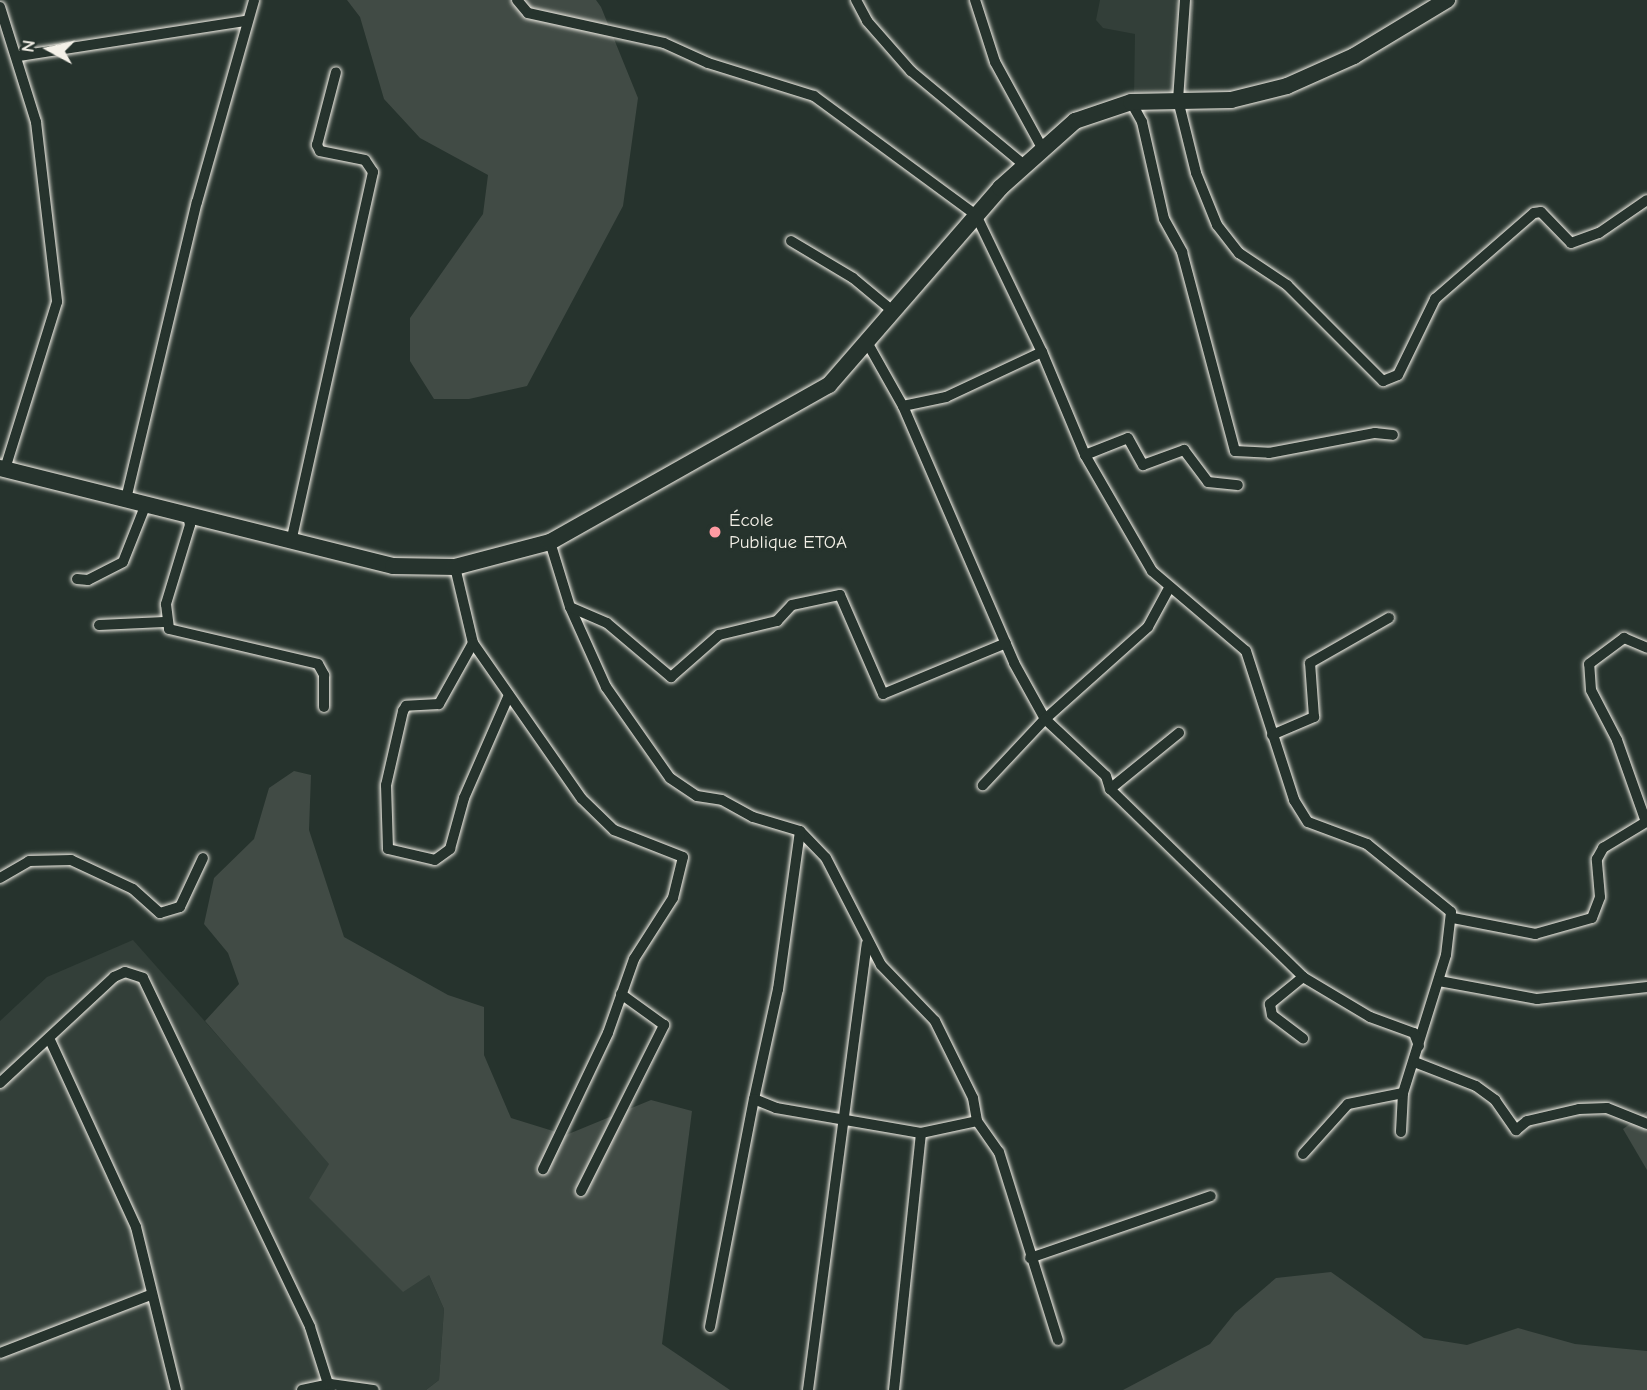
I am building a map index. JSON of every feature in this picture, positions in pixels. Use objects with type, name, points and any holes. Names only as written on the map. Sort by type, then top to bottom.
[{"type":"street","points":[[126,499],[246,21],[254,0]]},
{"type":"street","points":[[517,0],[528,13],[664,43],[708,63],[814,96],[976,215],[1042,352],[1085,455],[1168,590],[1245,651],[1294,800],[1314,828],[1367,844],[1453,918],[1535,934],[1579,925],[1598,909],[1597,859],[1603,848],[1647,823],[1587,677],[1589,664],[1615,641],[1624,638],[1647,648]]},
{"type":"street","points":[[856,0],[867,21],[911,71],[1023,163]]},
{"type":"street","points":[[975,0],[995,62],[1041,146]]},
{"type":"street","points":[[1185,0],[1178,100],[1196,173],[1226,240],[1287,285],[1383,381],[1398,375],[1435,299],[1534,214],[1541,212],[1571,243],[1599,233],[1647,201]]},
{"type":"street","points":[[0,7],[19,57],[36,122],[57,302],[3,469],[393,566],[455,567],[550,542],[815,396],[868,344],[1023,163],[1075,121],[1131,102],[1231,100],[1295,83],[1361,52],[1447,0]]},
{"type":"street","points":[[19,57],[246,21]]},
{"type":"street","points":[[291,542],[373,172],[365,160],[320,151],[317,145],[336,72]]},
{"type":"street","points":[[1131,102],[1142,121],[1164,219],[1182,252],[1235,452],[1269,453],[1375,433],[1394,435]]},
{"type":"street","points":[[791,241],[827,268],[845,273],[894,312]]},
{"type":"street","points":[[868,344],[902,406],[1006,643],[1045,719],[1106,776],[1110,789],[1303,977],[1370,1017],[1414,1033],[1419,1045]]},
{"type":"street","points":[[902,406],[946,397],[1042,352]]},
{"type":"street","points":[[1085,455],[1128,438],[1143,465],[1184,450],[1208,482],[1238,485]]},
{"type":"street","points":[[77,579],[88,580],[123,562],[146,504]]},
{"type":"street","points":[[164,622],[190,525],[188,515]]},
{"type":"street","points":[[550,542],[570,607],[612,698],[670,778],[697,796],[722,800],[752,817],[800,831],[826,858],[867,944],[935,1021],[973,1098],[977,1121],[999,1152],[1030,1258],[1058,1340]]},
{"type":"street","points":[[455,567],[473,643],[582,799],[614,830],[683,857],[673,898],[634,959],[621,995],[543,1169]]},
{"type":"street","points":[[984,785],[1045,719],[1148,627],[1168,590]]},
{"type":"street","points":[[570,607],[607,624],[671,677],[719,635],[777,621],[792,605],[839,594],[883,694],[1006,643]]},
{"type":"street","points":[[1272,735],[1314,717],[1308,674],[1315,658],[1389,618]]},
{"type":"street","points":[[99,625],[152,627],[164,622]]},
{"type":"street","points":[[164,622],[169,629],[212,642],[318,664],[324,675],[324,708]]},
{"type":"street","points":[[473,643],[439,704],[406,706],[403,711],[386,785],[388,849],[435,860],[450,849],[464,797],[509,695]]},
{"type":"street","points":[[1110,789],[1179,733]]},
{"type":"street","points":[[710,1327],[778,989],[800,831]]},
{"type":"street","points":[[0,877],[29,861],[71,860],[133,890],[160,913],[180,907],[203,858]]},
{"type":"street","points":[[1401,1132],[1404,1094],[1416,1063],[1453,918]]},
{"type":"street","points":[[808,1390],[867,944]]},
{"type":"street","points":[[0,1083],[50,1040],[114,977],[125,972],[144,978],[310,1327],[330,1387]]},
{"type":"street","points":[[1303,977],[1270,1004],[1272,1015],[1303,1038]]},
{"type":"street","points":[[1438,981],[1537,999],[1647,987]]},
{"type":"street","points":[[580,1191],[664,1026],[621,995]]},
{"type":"street","points":[[50,1040],[136,1227],[150,1295],[176,1390]]},
{"type":"street","points":[[1416,1063],[1476,1086],[1495,1100],[1516,1130],[1527,1121],[1579,1109],[1607,1108],[1647,1124]]},
{"type":"street","points":[[1303,1154],[1348,1104],[1404,1094]]},
{"type":"street","points":[[754,1100],[776,1108],[845,1116],[921,1133],[977,1121]]},
{"type":"street","points":[[894,1390],[921,1133]]},
{"type":"street","points":[[1030,1258],[1212,1196]]},
{"type":"street","points":[[0,1353],[150,1295]]},
{"type":"street","points":[[302,1390],[330,1387],[373,1390]]},
{"type":"shaded area","points":[[347,0],[596,0],[601,7],[638,98],[623,206],[527,386],[469,399],[434,399],[410,361],[410,318],[483,214],[488,175],[420,138],[384,99],[360,17]]},
{"type":"shaded area","points":[[1100,0],[1194,0],[1189,94],[1134,97],[1135,34],[1103,28],[1096,20]]},
{"type":"shaded area","points":[[294,771],[311,775],[309,830],[344,937],[448,995],[484,1007],[484,1055],[511,1118],[566,1135],[651,1100],[692,1111],[662,1344],[730,1390],[426,1390],[439,1380],[444,1309],[429,1275],[403,1292],[309,1198],[329,1164],[205,1021],[239,984],[228,953],[204,924],[214,878],[254,839],[269,788]]},
{"type":"shaded area","points":[[133,940],[429,1275],[444,1309],[439,1380],[426,1390],[0,1390],[0,1021],[47,977]]},
{"type":"shaded area","points":[[1647,1111],[1647,1170],[1623,1129]]},
{"type":"shaded area","points":[[1331,1272],[1424,1338],[1467,1345],[1518,1328],[1575,1344],[1647,1351],[1647,1390],[1123,1390],[1210,1344],[1235,1313],[1276,1278]]},
{"type":"place","name":"École Publique ETOA","points":[[715,532]]}]
